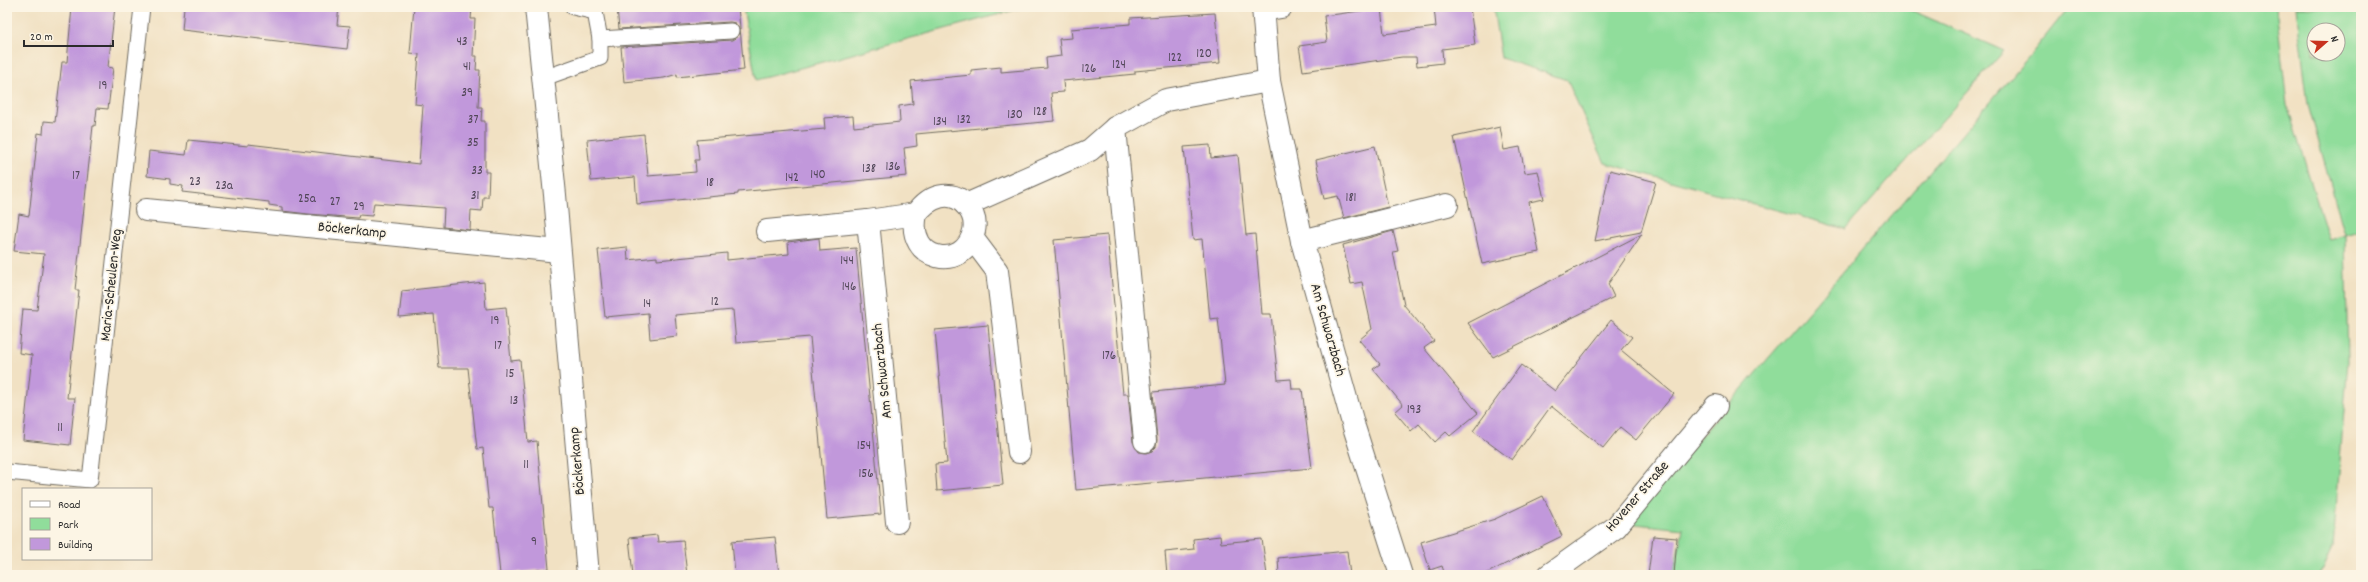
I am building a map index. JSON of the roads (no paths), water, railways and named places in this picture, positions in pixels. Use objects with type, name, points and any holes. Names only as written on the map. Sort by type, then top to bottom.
[{"type":"street","name":"Böckerkamp","points":[[536,7],[544,78],[588,575]]},
{"type":"street","name":"Am Schwarzbach","points":[[1269,8],[1269,81],[1302,241],[1354,427],[1401,575]]},
{"type":"street","points":[[966,205],[1090,150],[1115,128],[1166,100],[1269,81]]},
{"type":"street","points":[[1115,128],[1145,441]]},
{"type":"street","points":[[945,195],[956,198],[966,205],[973,215],[975,227],[973,239],[966,249],[956,255],[944,257],[932,255],[922,248],[916,238],[913,226],[916,214],[923,204],[933,197],[945,195]]},
{"type":"street","points":[[1302,241],[1447,205]]},
{"type":"street","name":"Böckerkamp","points":[[146,210],[559,251]]},
{"type":"street","points":[[767,231],[868,221],[916,214]]},
{"type":"street","name":"Am Schwarzbach","points":[[868,221],[897,522]]},
{"type":"street","points":[[973,239],[997,270],[1019,452]]},
{"type":"street","name":"Hovener Straße","points":[[1549,575],[1616,527],[1716,406]]},
{"type":"lane","name":"Maria-Scheulen-Weg","points":[[7,472],[90,480],[142,7]]},
{"type":"lane","points":[[544,78],[600,58],[600,39],[595,12],[573,7]]},
{"type":"lane","points":[[600,39],[731,31]]}]
